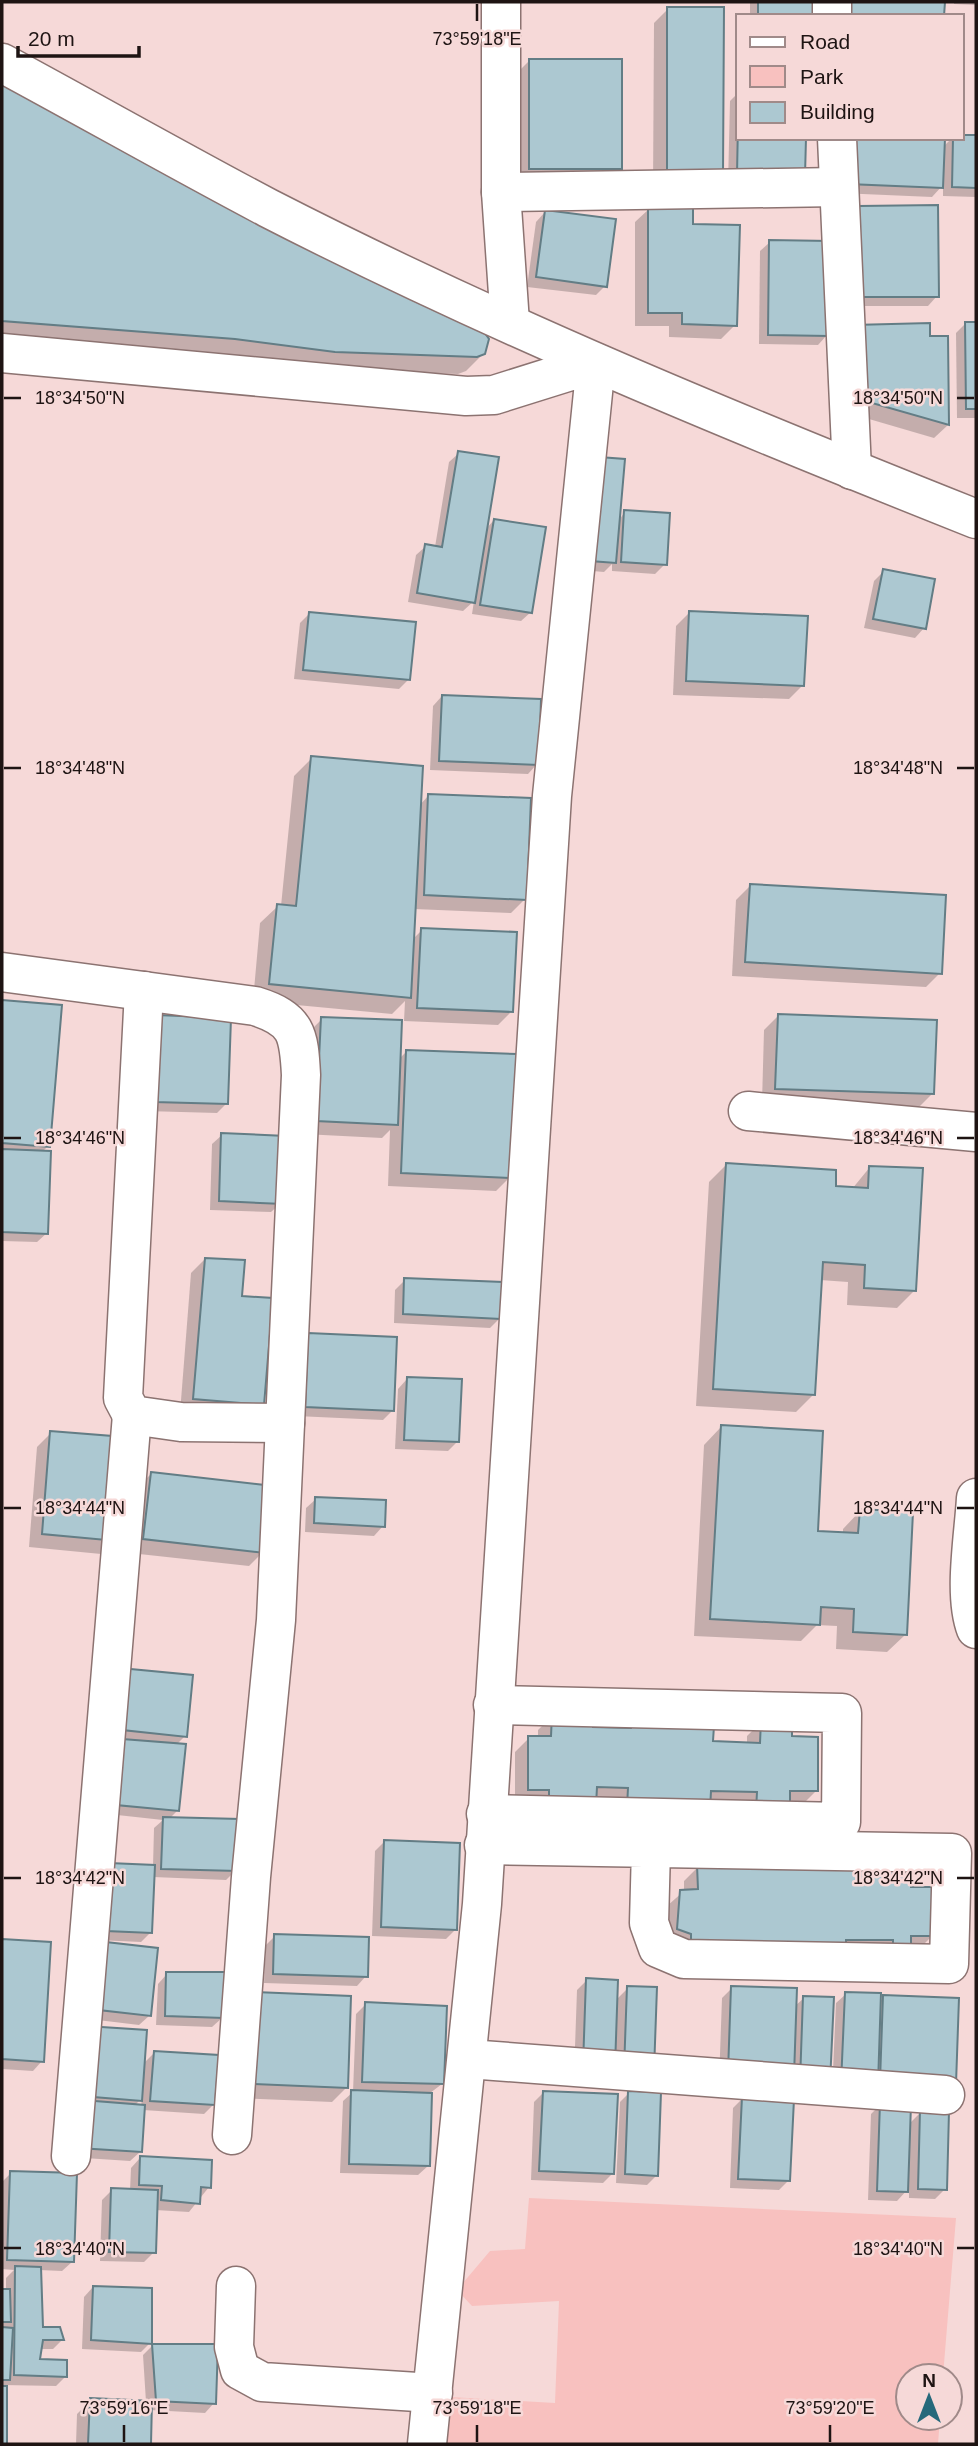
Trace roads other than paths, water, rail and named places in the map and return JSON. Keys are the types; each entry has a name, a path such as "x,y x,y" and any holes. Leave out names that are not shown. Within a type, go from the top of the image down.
{"street":[{"path":"501,2 501,192 510,323"},
{"path":"2,63 269,208 510,323 691,405 976,519"},
{"path":"837,140 852,470"},
{"path":"501,192 839,187"},
{"path":"2,353 466,396 494,395 596,363"},
{"path":"428,2444 468,2059 552,796 596,363"},
{"path":"2,972 273,1012 285,1018 299,1043 301,1075 276,1620 251,1877 232,2135"},
{"path":"71,2156 132,1415 123,1398 144,991"},
{"path":"748,1111 976,1132"},
{"path":"132,1415 181,1422 285,1423"},
{"path":"976,1498 972,1583 973,1620 976,1629"},
{"path":"485,1829 841,1822 842,1713 493,1705"},
{"path":"485,1829 651,1849 952,1853 949,1964 684,1959 658,1948 649,1923 651,1849"},
{"path":"468,2059 945,2095"},
{"path":"236,2286 234,2347 240,2370 262,2382 433,2393"}]}
